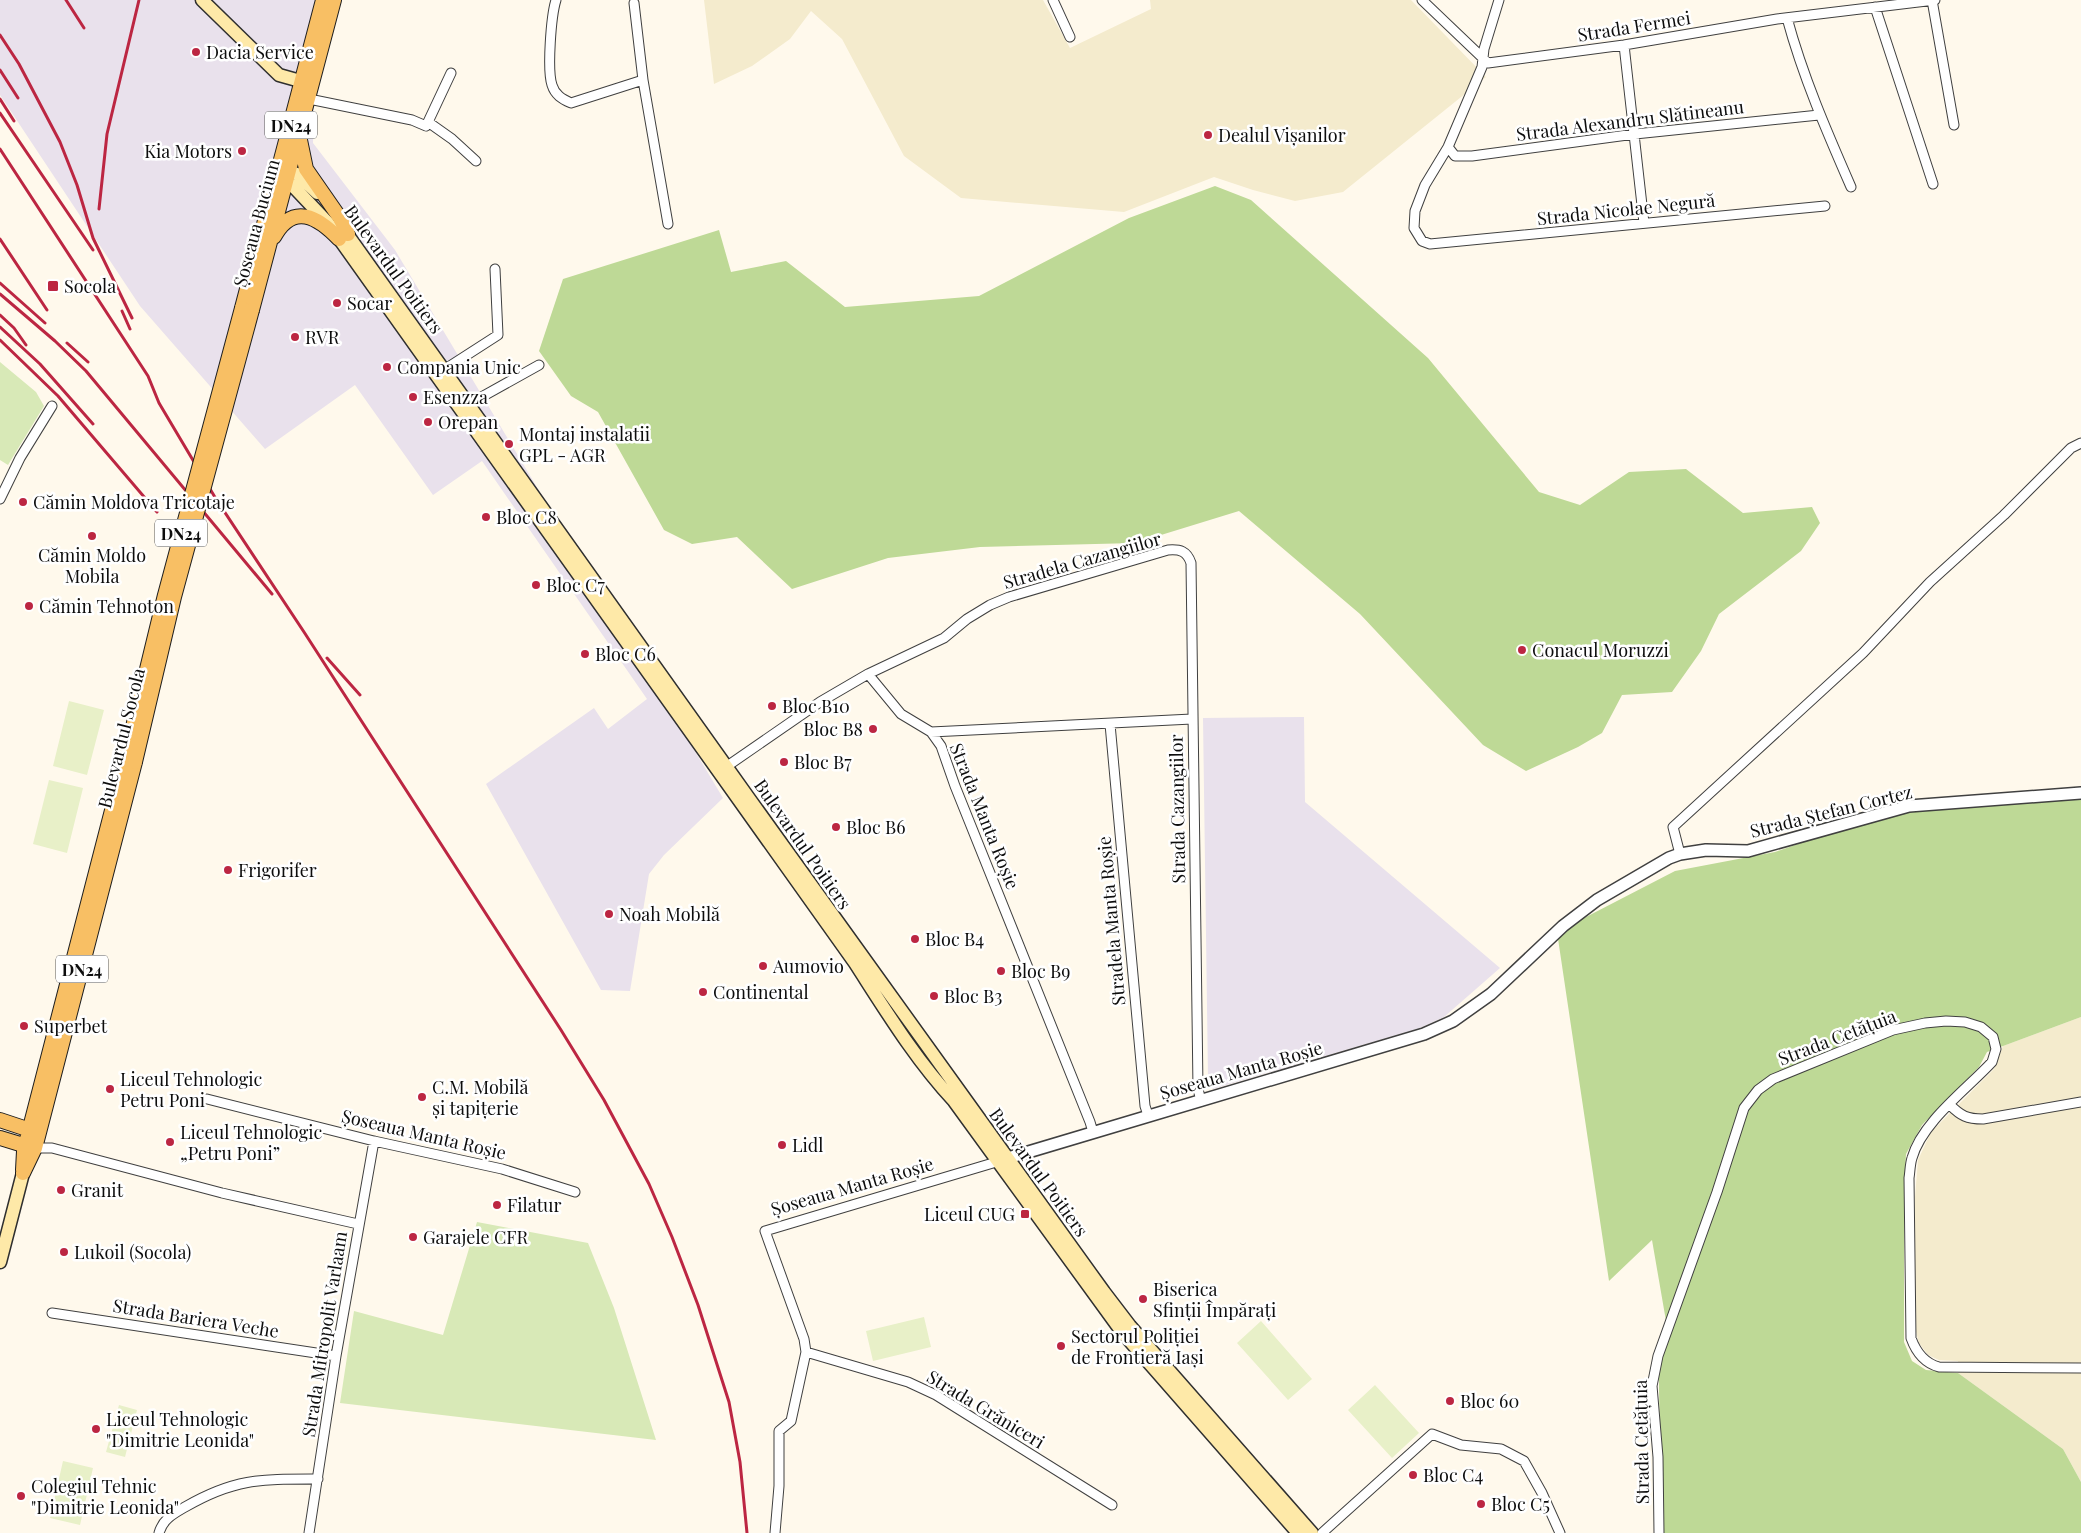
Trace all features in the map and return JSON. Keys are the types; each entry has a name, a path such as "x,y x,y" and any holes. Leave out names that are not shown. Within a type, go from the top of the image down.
{"main road":[{"path":"202,0 279,75 307,83"},
{"name":"Șoseaua Bucium","path":"247,309 269,247 283,176 299,134 308,99 307,83 323,0"},
{"name":"Șoseaua Bucium","path":"247,309 307,83 334,0"},
{"path":"299,134 302,157 306,169 340,218 343,236"},
{"name":"Bulevardul Poitiers","path":"283,176 343,236 1003,1160 1122,1332 1298,1533"},
{"path":"269,247 277,232 288,221 299,217 310,217 324,223 343,236"},
{"name":"Bulevardul Socola","path":"0,1262 174,598 247,309"},
{"name":"Bulevardul Poitiers","path":"440,372 469,404 722,769"},
{"path":"0,1120 34,1131"},
{"path":"0,1138 30,1147"},
{"name":"Bulevardul Poitiers","path":"1003,1160 1130,1326 1312,1533"}],"street":[{"path":"556,0 549,68 552,86 559,98 571,103 643,80"},
{"path":"1053,0 1070,37"},
{"path":"1422,0 1483,60"},
{"path":"1448,147 1482,67 1498,0"},
{"path":"1934,0 1954,125"},
{"name":"Strada Fermei","path":"1483,60 1488,63 1624,45 1787,18 1934,0"},
{"path":"634,3 643,80 668,224"},
{"path":"1875,7 1933,184"},
{"path":"1787,18 1798,57 1819,115 1851,187"},
{"path":"1624,45 1644,223"},
{"path":"308,99 412,120 426,126 450,73"},
{"name":"Strada Alexandru Slătineanu","path":"1448,147 1455,156 1472,156 1635,134 1819,115"},
{"path":"428,122 452,139 476,161"},
{"name":"Strada Nicolae Negură","path":"1448,147 1425,184 1415,211 1414,228 1422,241 1430,244 1826,206"},
{"path":"440,372 498,335 495,268"},
{"path":"469,404 540,365"},
{"path":"0,499 20,458 52,406"},
{"path":"1680,854 1673,827 1863,654 1930,582 2004,515 2071,448 2081,443"},
{"name":"Stradela Cazangiilor","path":"868,674 944,638 967,619 990,605 1009,597 1168,550 1177,550 1189,556 1191,563 1192,719"},
{"path":"722,769 820,702 868,674"},
{"name":"Strada Manta Roșie","path":"868,674 901,714 930,732 941,746 955,786 1093,1132"},
{"name":"Strada Cazangiilor","path":"930,732 1192,719 1198,1089 1201,1100"},
{"name":"Stradela Manta Roșie","path":"1110,724 1143,1086 1148,1115"},
{"name":"Strada Ștefan Cortez","path":"1680,854 1706,850 1748,850 1909,806 2081,793"},
{"name":"Șoseaua Manta Roșie","path":"806,1352 804,1339 765,1231 1148,1115 1416,1037 1453,1021 1491,994 1562,926 1598,900 1669,858 1680,854"},
{"name":"Strada Cetățuia","path":"1659,1533 1658,1457 1652,1386 1658,1356 1711,1209 1744,1108 1758,1090 1773,1079 1893,1030 1946,1021 1965,1022 1982,1027 1993,1037 1996,1049 1992,1062 1924,1134 1912,1158 1909,1178 1910,1328 1915,1348 1930,1364 1939,1367 2081,1368"},
{"name":"Șoseaua Manta Roșie","path":"206,1099 374,1141 502,1169 575,1192"},
{"path":"1950,1105 1959,1115 1968,1119 1983,1119 2081,1102"},
{"path":"34,1131 52,1148"},
{"name":"Strada Mitropolit Varlaam","path":"309,1533 336,1356 374,1141"},
{"path":"30,1147 52,1148 222,1193 358,1224"},
{"name":"Strada Bariera Veche","path":"52,1313 336,1356"},
{"path":"775,1533 779,1486 779,1431 791,1421 806,1352"},
{"name":"Strada Grăniceri","path":"806,1352 908,1382 936,1395 1112,1505"},
{"path":"1322,1533 1432,1434 1461,1445 1501,1449 1524,1461 1542,1493 1560,1533"},
{"path":"159,1533 163,1522 176,1512 214,1492 237,1483 255,1480 318,1479"}],"shaded area":[{"path":"0,0 316,0 313,143 395,250 723,798 664,855 649,874 630,991 601,990 486,784 594,708 608,729 647,699 482,461 433,495 355,385 265,449 140,306 0,95"},
{"path":"704,0 1043,0 1070,48 1151,9 1150,0 1411,0 1486,77 1343,192 1295,201 1214,177 1124,212 961,198 904,156 842,39 811,11 790,39 752,66 714,84"},
{"path":"1304,717 1305,802 1500,968 1444,1017 1420,1028 1213,1089 1208,1078 1203,718"},
{"path":"2081,1017 2081,1482 2063,1449 1958,1373 1958,1361 1939,1360 1928,1355 1919,1343 1915,1328 1915,1197 1918,1160 1931,1132 1994,1069 2003,1046"}],"green space":[{"path":"1215,186 1251,200 1428,358 1539,492 1580,505 1629,472 1686,469 1743,513 1812,507 1820,523 1801,551 1719,614 1701,651 1672,692 1622,695 1602,733 1578,747 1526,771 1483,745 1360,614 1239,511 1135,543 980,547 888,558 792,589 737,537 692,544 664,530 598,412 571,396 539,351 563,279 719,230 731,272 786,261 845,307 979,296 1129,218"},
{"path":"0,362 36,392 44,406 8,465 0,460"},
{"path":"69,701 104,710 87,775 53,766"},
{"path":"49,780 83,788 67,853 33,844"},
{"path":"2081,795 2081,1017 1987,1052 1979,1067 1922,1125 1906,1154 1904,1195 1904,1342 1912,1361 1926,1370 1958,1373 2063,1449 2081,1482 2081,1533 1662,1533 1659,1344 1666,1321 1652,1240 1609,1281 1557,932 1675,871 1775,852 1910,805"},
{"path":"477,1222 588,1243 614,1308 656,1440 340,1403 354,1311 443,1335"},
{"path":"924,1317 931,1347 873,1361 866,1331"},
{"path":"1261,1321 1312,1379 1288,1400 1237,1343"},
{"path":"1375,1385 1419,1433 1392,1458 1348,1410"},
{"path":"119,1405 137,1410 125,1457 106,1452"},
{"path":"63,1461 93,1468 80,1525 50,1518"}],"railway":[{"path":"66,0 84,28"},
{"path":"99,209 107,134 139,0"},
{"path":"0,35 19,64 60,142 77,185 93,238 132,318"},
{"path":"0,70 18,98"},
{"path":"0,99 14,121"},
{"path":"0,113 93,250"},
{"path":"0,149 148,376 159,403 216,499 561,1030 604,1100 649,1184 698,1305 729,1402 740,1462 747,1533"},
{"path":"0,239 47,310"},
{"path":"0,283 45,323"},
{"path":"0,294 55,341 86,371 272,594"},
{"path":"122,311 130,329"},
{"path":"0,315 14,328 26,345"},
{"path":"0,327 40,364 93,424"},
{"path":"0,340 58,396 157,512"},
{"path":"67,343 88,362"},
{"path":"327,658 360,695"}],"place":[{"name":"Dacia Service","path":"196,52"},
{"name":"Dealul Vișanilor","path":"1208,135"},
{"name":"Kia Motors","path":"242,151"},
{"name":"Socola","path":"53,286"},
{"name":"Socar","path":"337,303"},
{"name":"RVR","path":"295,337"},
{"name":"Compania Unic","path":"387,367"},
{"name":"Esenzza","path":"413,397"},
{"name":"Orepan","path":"428,422"},
{"name":"Montaj instalatii GPL - AGR","path":"509,444"},
{"name":"Cămin Moldova Tricotaje","path":"23,502"},
{"name":"Bloc C8","path":"486,517"},
{"name":"Cămin Moldo Mobila","path":"92,536"},
{"name":"Bloc C7","path":"536,585"},
{"name":"Cămin Tehnoton","path":"29,606"},
{"name":"Conacul Moruzzi","path":"1522,650"},
{"name":"Bloc C6","path":"585,654"},
{"name":"Bloc B10","path":"772,706"},
{"name":"Bloc B8","path":"873,729"},
{"name":"Bloc B7","path":"784,762"},
{"name":"Bloc B6","path":"836,827"},
{"name":"Frigorifer","path":"228,870"},
{"name":"Noah Mobilă","path":"609,914"},
{"name":"Bloc B4","path":"915,939"},
{"name":"Aumovio","path":"763,966"},
{"name":"Bloc B9","path":"1001,971"},
{"name":"Continental","path":"703,992"},
{"name":"Bloc B3","path":"934,996"},
{"name":"Superbet","path":"24,1026"},
{"name":"Liceul Tehnologic Petru Poni","path":"110,1089"},
{"name":"C.M. Mobilă și tapițerie","path":"422,1097"},
{"name":"Liceul Tehnologic „Petru Poni”","path":"170,1142"},
{"name":"Lidl","path":"782,1145"},
{"name":"Granit","path":"61,1190"},
{"name":"Filatur","path":"497,1205"},
{"name":"Liceul CUG","path":"1025,1214"},
{"name":"Garajele CFR","path":"413,1237"},
{"name":"Lukoil (Socola)","path":"64,1252"},
{"name":"Biserica Sfinții Împărați","path":"1143,1299"},
{"name":"Sectorul Poliției de Frontieră Iași","path":"1061,1346"},
{"name":"Bloc 60","path":"1450,1401"},
{"name":"Liceul Tehnologic \"Dimitrie Leonida\"","path":"96,1429"},
{"name":"Bloc C4","path":"1413,1475"},
{"name":"Colegiul Tehnic \"Dimitrie Leonida\"","path":"21,1496"},
{"name":"Bloc C5","path":"1481,1504"}]}
